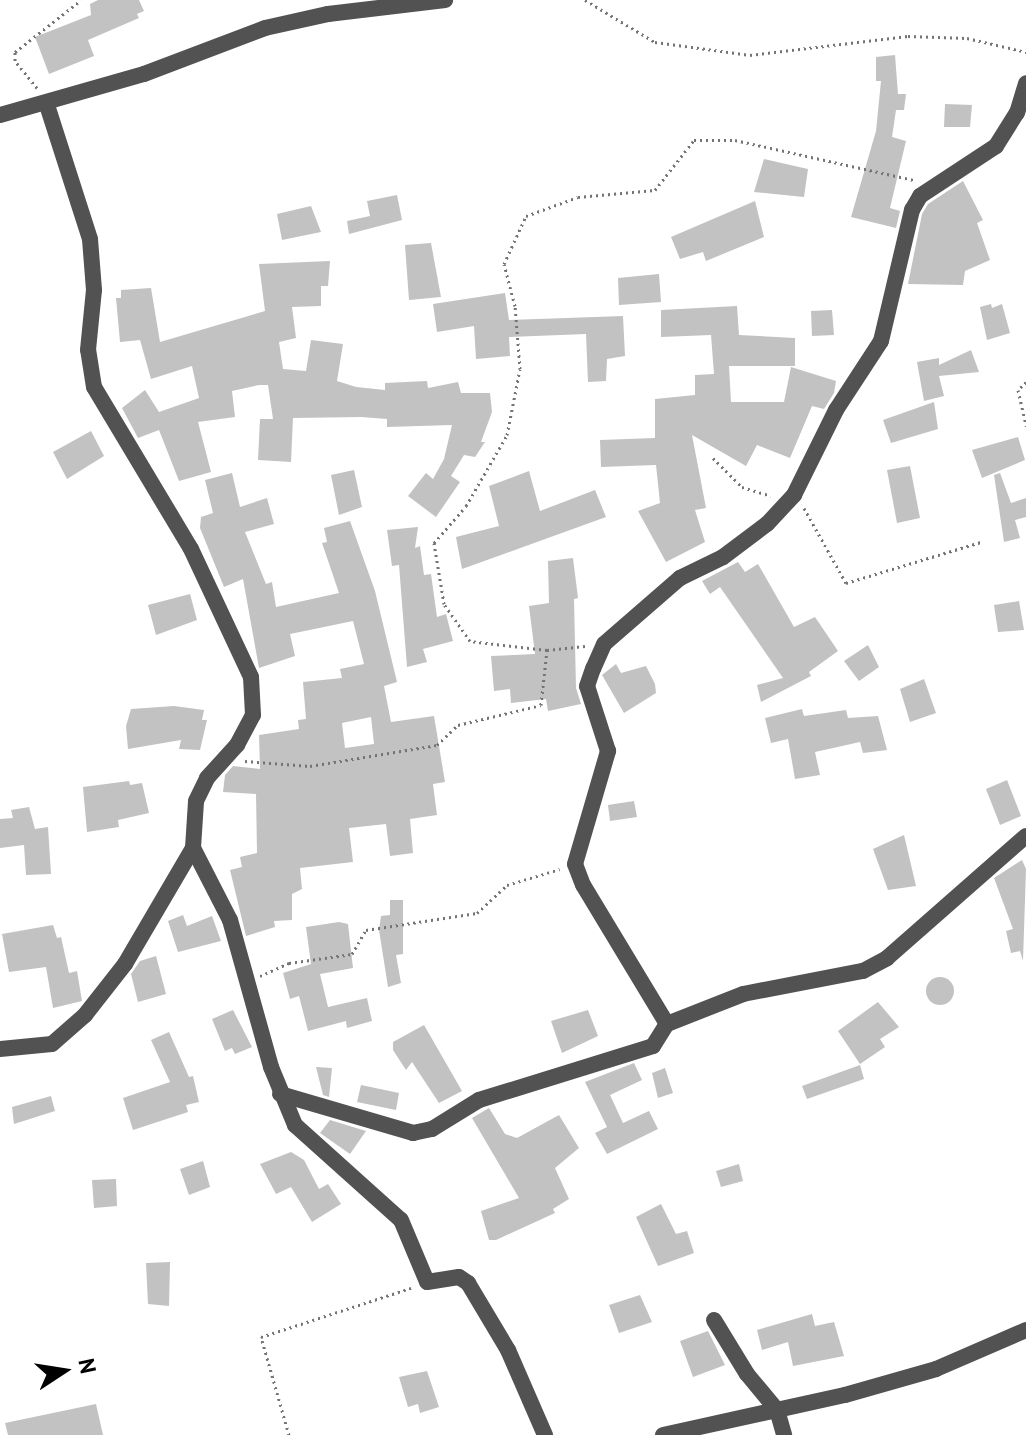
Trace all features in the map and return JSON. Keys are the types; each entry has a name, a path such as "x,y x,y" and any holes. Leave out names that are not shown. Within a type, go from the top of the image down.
{"street":[{"path":"0,115 47,105 265,28 328,14 445,0"},
{"path":"667,1024 583,885 575,864 608,751 587,686 604,644 680,578 723,557 767,524 794,495 836,410 881,341 912,210 933,185 996,146 1017,113 1026,83"},
{"path":"0,1049 52,1044 85,1015 125,964 193,848 196,801 253,715 251,677 191,549 94,387 88,350 94,290 90,239 47,105"},
{"path":"280,1094 396,1130 423,1131 479,1100 653,1046 667,1024 743,994 863,971 887,958 1026,836"},
{"path":"193,848 230,920 250,980 280,1094 295,1125 401,1220 427,1282 459,1277 468,1283 508,1350 545,1435"},
{"path":"714,1320 747,1374 777,1410 784,1435"},
{"path":"663,1435 777,1410 936,1369 1026,1330"}],"path":[{"path":"47,105 15,61 15,52 81,0"},
{"path":"585,0 655,42 750,55 908,36 967,38 1026,52"},
{"path":"604,644 547,650 470,641 444,604 434,543 466,506 507,435 520,369 515,306 504,264 526,216 578,197 655,190 694,140 735,140 933,185"},
{"path":"1026,382 1018,390 1026,426"},
{"path":"713,458 742,487 767,496 794,495 815,520 846,583 981,542"},
{"path":"224,760 310,766 437,745 458,725 541,705 547,650"},
{"path":"250,980 289,963 352,954 366,930 477,913 507,885 575,864"},
{"path":"289,1435 261,1337 427,1282"}],"building":[{"path":"98,0 139,0 144,11 137,14 139,18 88,40 94,56 49,74 35,37 91,15 90,4"},
{"path":"895,55 898,94 906,94 904,110 896,110 892,137 906,141 890,208 900,211 896,228 851,217 876,131 881,81 876,81 876,57"},
{"path":"945,104 972,105 970,127 944,127"},
{"path":"764,159 808,169 804,197 754,192"},
{"path":"963,181 983,220 977,223 990,260 965,271 963,285 908,284 922,214 928,204"},
{"path":"397,195 402,220 349,234 347,221 370,216 367,201"},
{"path":"755,201 764,237 706,261 703,252 680,259 671,237"},
{"path":"311,206 321,232 282,240 277,214"},
{"path":"431,243 441,297 409,300 405,245"},
{"path":"330,261 328,286 321,286 321,306 292,307 296,338 279,342 283,369 306,371 311,340 343,344 337,381 356,387 385,390 385,383 427,381 428,388 458,382 461,393 490,393 492,412 481,442 485,442 475,457 464,455 451,476 460,482 436,517 408,496 426,473 433,479 444,459 452,425 387,427 387,419 293,418 291,462 258,460 260,419 273,419 268,385 259,385 232,391 235,417 198,422 211,472 179,481 159,430 138,438 122,408 145,390 159,412 199,398 192,366 151,379 140,340 120,342 116,298 121,298 121,290 151,288 160,342 265,311 259,264"},
{"path":"659,274 661,302 619,305 618,278"},
{"path":"505,293 509,320 623,316 625,356 607,359 606,381 588,382 586,334 509,337 510,356 476,359 474,326 437,332 433,304"},
{"path":"991,304 992,308 1002,304 1010,333 987,340 980,307"},
{"path":"737,306 739,335 795,338 795,366 729,366 731,402 784,402 791,367 836,381 834,393 824,409 812,406 790,458 757,445 746,466 692,435 706,508 695,510 705,542 666,562 638,511 660,503 656,465 601,467 600,440 655,438 655,399 695,395 695,375 714,374 711,335 661,337 661,310"},
{"path":"832,310 834,335 812,336 811,311"},
{"path":"971,350 979,372 939,376 944,396 924,401 917,362 939,358 939,365"},
{"path":"934,402 938,429 891,443 883,420"},
{"path":"91,431 104,456 67,479 53,452"},
{"path":"1018,437 1025,460 982,478 972,450"},
{"path":"910,466 920,518 897,523 887,470"},
{"path":"354,470 362,507 339,515 331,475"},
{"path":"529,471 540,511 595,490 606,517 462,569 456,537 499,526 489,486"},
{"path":"232,473 240,507 267,498 274,524 245,532 266,584 272,582 276,607 339,593 322,543 327,542 324,528 350,521 375,591 397,682 384,686 391,722 434,716 445,782 433,784 437,815 410,819 413,853 390,856 386,824 349,828 353,862 300,868 302,889 292,894 292,920 274,921 275,927 246,936 230,870 242,867 240,857 257,853 256,794 223,792 225,775 233,766 260,769 259,735 299,729 298,720 306,719 303,682 342,678 340,669 364,664 353,621 290,634 295,656 259,668 243,579 224,587 200,528 201,517 213,513 205,480","holes":["371,717 374,744 345,748 342,723"]},
{"path":"1000,473 1011,503 1026,498 1026,517 1015,520 1020,538 1004,542 994,475"},
{"path":"418,527 415,548 420,546 424,575 431,574 437,617 446,614 453,641 423,649 427,662 407,667 399,565 392,566 387,530"},
{"path":"573,558 578,598 574,599 576,688 581,704 548,711 546,699 511,703 510,689 494,691 491,656 535,654 529,606 549,603 548,561"},
{"path":"738,562 745,572 758,564 794,627 815,617 838,651 809,672 811,676 761,702 757,685 783,678 720,587 710,594 702,581"},
{"path":"190,594 197,620 156,635 148,605"},
{"path":"1019,601 1024,630 998,632 994,605"},
{"path":"868,645 879,667 859,681 844,661"},
{"path":"616,664 621,673 646,666 655,684 656,693 624,713 602,675"},
{"path":"924,679 936,713 910,722 900,689"},
{"path":"174,706 204,710 202,720 207,720 200,750 179,749 181,740 128,749 126,726 131,709"},
{"path":"802,709 804,716 846,710 848,718 878,716 887,750 863,753 860,742 815,752 820,775 795,779 788,739 771,743 765,718"},
{"path":"1007,780 1021,816 1000,825 986,789"},
{"path":"129,781 130,785 142,783 149,813 118,820 119,827 87,832 83,787"},
{"path":"634,801 637,817 610,821 608,805"},
{"path":"29,807 35,829 48,827 51,874 26,875 24,845 0,848 0,819 13,818 11,810"},
{"path":"904,835 916,886 888,890 873,849"},
{"path":"1022,860 1026,869 1023,961 1020,951 1011,953 1006,931 1013,929 994,878"},
{"path":"390,900 403,900 403,954 396,955 401,983 388,987 379,930 381,916 390,915"},
{"path":"183,915 187,926 212,916 221,941 178,952 168,921"},
{"path":"339,922 348,924 353,968 320,974 328,1007 367,998 372,1021 347,1028 346,1021 308,1031 299,996 290,999 283,973 311,964 306,927"},
{"path":"53,925 57,938 61,937 69,973 77,971 82,1001 53,1008 46,967 9,972 2,934"},
{"path":"156,956 166,994 138,1002 131,974 140,961"},
{"path":"940,977 950,981 954,991 950,1001 940,1005 930,1001 926,991 930,981"},
{"path":"878,1002 899,1027 880,1039 885,1047 860,1064 838,1031"},
{"path":"233,1010 252,1047 235,1054 232,1048 225,1051 212,1019"},
{"path":"588,1010 598,1036 562,1053 551,1021"},
{"path":"424,1025 462,1091 439,1103 412,1062 406,1070 393,1050 393,1042"},
{"path":"169,1032 189,1077 193,1076 199,1102 186,1105 188,1112 133,1130 123,1098 170,1082 151,1040"},
{"path":"634,1063 642,1080 610,1095 623,1123 649,1111 658,1129 607,1154 595,1133 607,1127 585,1082"},
{"path":"860,1065 864,1079 807,1099 802,1086"},
{"path":"316,1067 332,1068 329,1097 323,1095"},
{"path":"665,1068 673,1093 658,1098 652,1073"},
{"path":"361,1085 399,1093 396,1110 357,1102"},
{"path":"51,1096 55,1111 14,1124 12,1107"},
{"path":"489,1108 505,1134 517,1138 559,1115 579,1148 555,1168 569,1199 553,1209 555,1213 496,1240 489,1240 481,1211 519,1198 472,1118"},
{"path":"330,1120 366,1131 350,1154 320,1133"},
{"path":"291,1152 304,1160 319,1189 328,1184 341,1204 312,1222 291,1187 276,1194 260,1164"},
{"path":"203,1161 210,1187 189,1195 180,1169"},
{"path":"739,1164 743,1181 721,1187 716,1171"},
{"path":"116,1179 117,1206 94,1208 92,1180"},
{"path":"661,1204 676,1234 687,1231 694,1253 658,1266 636,1217"},
{"path":"170,1262 169,1306 148,1304 146,1263"},
{"path":"640,1295 652,1322 619,1333 609,1305"},
{"path":"812,1314 815,1326 834,1322 844,1356 793,1366 788,1342 762,1350 757,1330"},
{"path":"708,1331 725,1365 693,1377 680,1341"},
{"path":"427,1371 439,1407 420,1413 418,1404 408,1407 399,1377"},
{"path":"96,1404 103,1435 8,1435 5,1423"}]}
